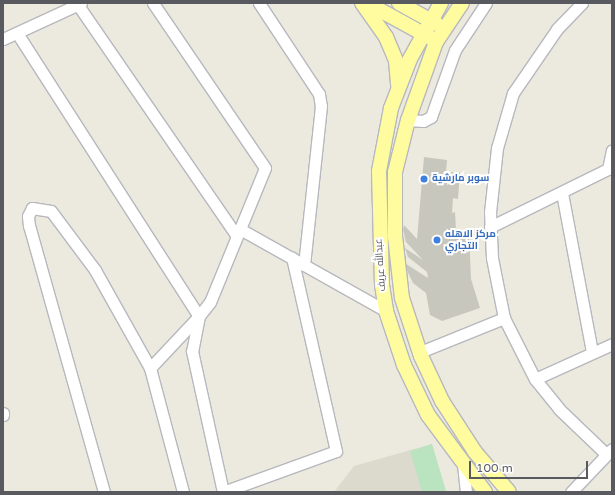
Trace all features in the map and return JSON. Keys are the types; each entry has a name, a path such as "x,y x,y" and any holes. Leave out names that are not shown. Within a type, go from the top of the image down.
{"main road":[{"path":"362,3 386,37 396,61 398,86"},
{"path":"367,3 436,42"},
{"path":"399,3 444,29 462,3"},
{"name":"عبدالله عريف","path":"441,3 429,20 398,86 379,171 379,239 386,311 404,365 428,415 485,492"},
{"name":"عبدالله عريف","path":"444,29 436,42 408,120 395,172 395,236 402,298 420,352 459,427 509,492"}],"street":[{"path":"150,368 199,316 210,302 265,168 153,3"},
{"path":"259,3 319,94 321,106 304,265"},
{"path":"408,120 423,121 431,117 456,50 486,3"},
{"path":"573,491 608,451 560,409 535,379 504,318 492,258 490,227 497,148 513,93 557,29 582,3"},
{"path":"3,39 79,4 239,233 292,258 386,311"},
{"path":"17,32 199,316 192,351 223,492 336,451 292,258"},
{"path":"490,227 562,193 610,168 612,150"},
{"path":"562,193 592,352"},
{"path":"104,492 29,226 28,216 32,208 51,211 95,270 150,368 183,492"},
{"path":"420,352 504,318"},
{"path":"535,379 612,344"},
{"path":"463,464 466,492"}],"shaded area":[{"path":"432,444 446,492 334,492 354,466"}],"green space":[{"path":"432,444 446,491 422,492 410,451"}],"building":[{"name":"مركز الاهله التجاري","path":"424,157 447,160 446,172 460,172 458,199 453,198 452,213 455,212 456,229 469,233 471,279 480,308 442,321 430,315 426,293 413,283 403,262 428,278 427,272 408,257 405,248 423,260 406,242 403,230 404,225 417,239"}],"place":[{"name":"سوبر مارشية","path":"424,179"},
{"name":"مركز الاهله التجاري","path":"437,240"}]}
